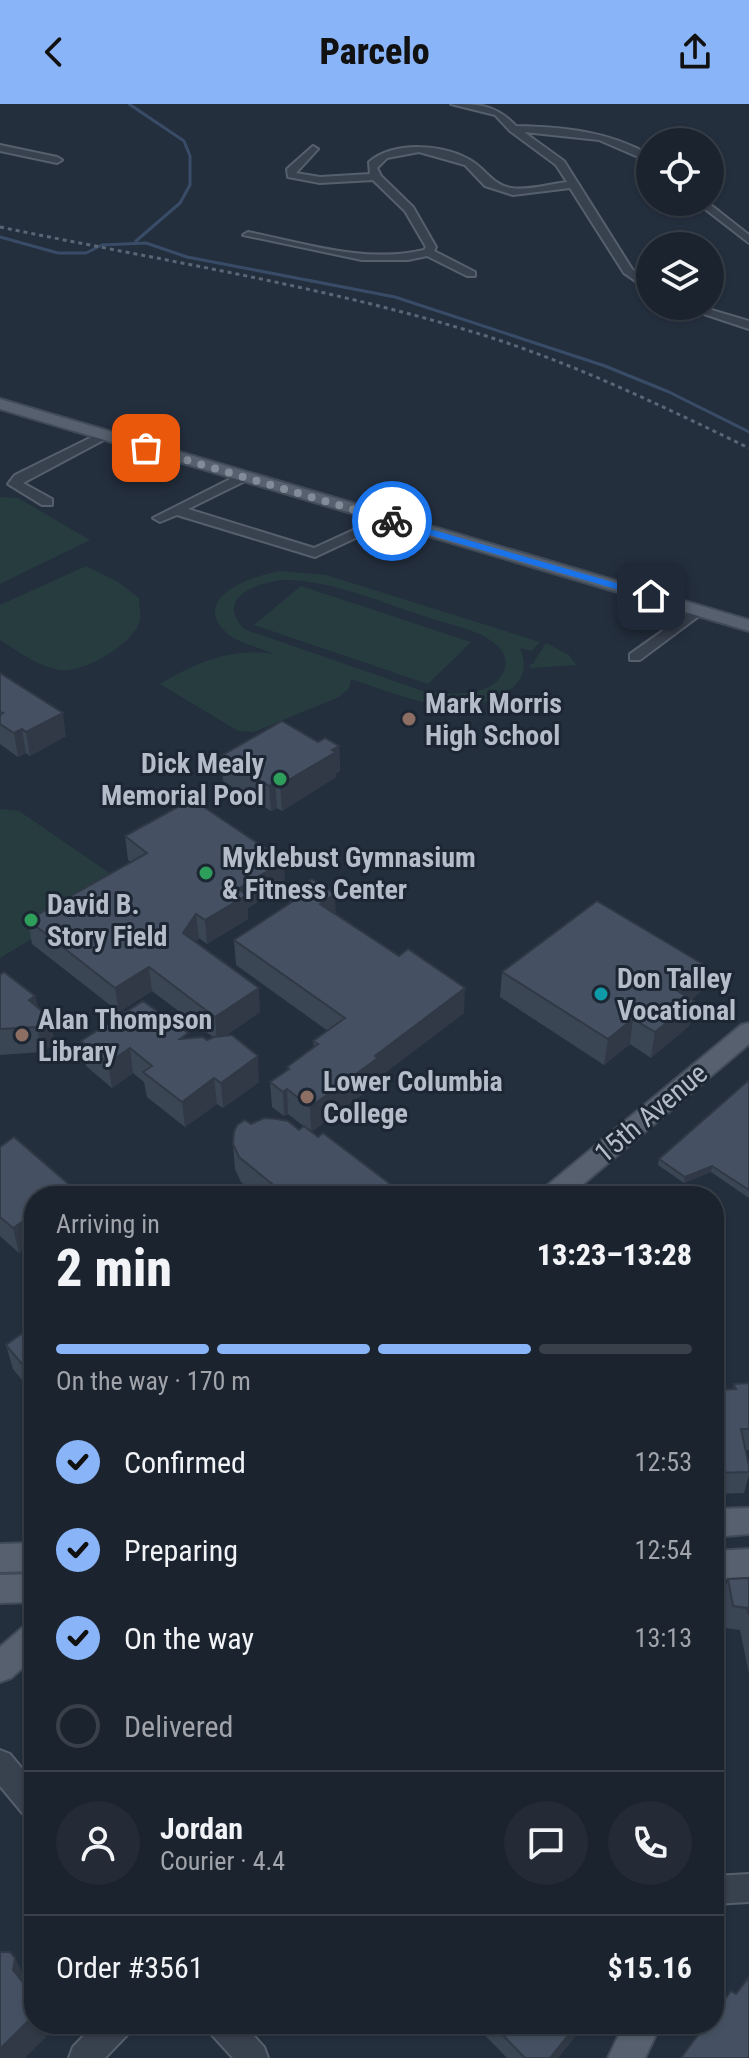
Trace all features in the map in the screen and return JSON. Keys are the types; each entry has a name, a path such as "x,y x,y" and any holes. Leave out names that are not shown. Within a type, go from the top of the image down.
{"main road":[{"path":"0,404 749,626"},
{"name":"15th Avenue","path":"564,1186 749,1031"},
{"path":"724,1522 749,1521"},
{"path":"0,1558 24,1557"},
{"path":"724,1564 749,1563"},
{"path":"0,1589 24,1588"},
{"path":"0,1667 24,1647"},
{"path":"626,2058 638,2034"}],"street":[{"path":"456,104 503,111 513,129 560,163 628,271 636,277"},
{"path":"513,129 591,135 616,141 636,152"},
{"path":"0,148 57,160"},
{"path":"313,149 299,159 291,171 292,175 320,180 376,177"},
{"path":"428,252 431,247 409,209 376,177 372,168 374,162 399,151 419,149 453,156 469,163 489,184 499,189 529,192 574,184"},
{"path":"719,216 749,240"},
{"path":"248,235 377,258 401,259 428,252 471,274"},
{"path":"724,317 749,325"},
{"path":"47,502 15,484 20,478 105,436"},
{"path":"160,518 242,477"},
{"path":"176,510 305,552 323,550 387,520"},
{"path":"635,657 698,610"},
{"path":"0,1764 24,1793"},
{"path":"724,1889 749,1888"},
{"path":"84,2058 107,2034"},
{"path":"232,2034 253,2058"}],"green space":[{"path":"0,497 18,498 90,540 0,584"},
{"path":"86,566 118,582 139,598 139,623 119,647 88,665 59,670 32,660 0,640 0,605"},
{"path":"279,571 326,575 540,642 532,651 520,648 524,666 521,677 508,691 489,701 450,706 430,703 351,679 349,688 339,697 254,732 238,731 160,684 214,658 243,653 273,654 228,634 217,621 215,610 228,591 254,578","holes":["281,580 356,593 479,634 501,650 506,660 505,668 500,678 481,690 457,694 423,691 244,629 236,618 236,601 250,589"]},
{"path":"301,586 471,642 428,684 254,625"},
{"path":"546,643 569,655 576,665 531,668 529,665 533,664"},
{"name":"David B. Story Field","path":"0,809 19,811 124,883 0,958"}],"building":[{"path":"0,673 63,713 26,732 22,729 14,733 0,724 3,713 0,712"},
{"path":"282,721 318,742 325,738 339,746 332,750 336,752 280,785 275,782 269,786 221,756"},
{"path":"192,799 284,861 238,889 247,895 205,920 196,914 183,933 259,988 215,1017 149,967 115,988 28,920 147,853 125,836"},
{"path":"312,879 335,894 320,904 399,956 408,949 465,988 375,1056 378,1058 310,1107 287,1089 283,1092 270,1082 318,1044 313,1041 345,1018 234,940 298,898 290,892"},
{"name":"Don Talley Vocational","path":"597,901 706,966 676,990 694,1001 655,1032 633,1019 608,1039 502,972"},
{"path":"4,972 35,996 29,1000 50,1018 37,1027 0,1029 0,975"},
{"path":"143,1001 188,1033 180,1039 203,1037 207,1040 232,1035 258,1056 221,1083 214,1078 182,1102 143,1072 152,1066 130,1048 108,1063 81,1041"},
{"path":"749,1080 749,1190 712,1166 685,1177 659,1159"},
{"path":"264,1118 277,1119 288,1121 299,1130 304,1126 318,1137 323,1133 393,1186 275,1186 239,1157 233,1144 237,1125 245,1120 251,1124"},
{"path":"14,1137 71,1186 24,1186 24,1221 13,1228 0,1217 0,1147"},
{"path":"24,1332 24,1366 6,1345"},
{"path":"749,1383 749,1429 741,1429 749,1472 724,1473 724,1390 736,1389 734,1384"},
{"path":"749,1578 749,1615 747,1608 733,1606 728,1579"},
{"path":"0,1952 10,1952 15,1958 13,1970 24,1984 24,2025 0,2049"},
{"path":"749,1977 749,2058 681,2058 699,2034 724,2034 724,2000 731,1991 736,1994"},
{"path":"502,2034 569,2034 550,2058 525,2058"}],"waterway":[{"path":"129,104 184,141 190,156 190,185 180,203 136,241"},
{"path":"0,237 58,253 86,253 102,245 146,243 187,257 395,297 605,366 669,392 749,432"}],"railway":[{"path":"0,227 291,285 463,329 573,368 749,448"}],"way so far":[{"path":"146,448 392,521"}],"place":[{"name":"Mark Morris High School","path":"409,719"},
{"name":"Dick Mealy Memorial Pool","path":"280,779"},
{"name":"Myklebust Gymnasium & Fitness Center","path":"206,873"},
{"name":"David B. Story Field","path":"31,920"},
{"name":"Don Talley Vocational","path":"601,994"},
{"name":"Alan Thompson Library","path":"22,1035"},
{"name":"Lower Columbia College","path":"307,1097"}],"route":[{"path":"392,521 651,596"}]}
